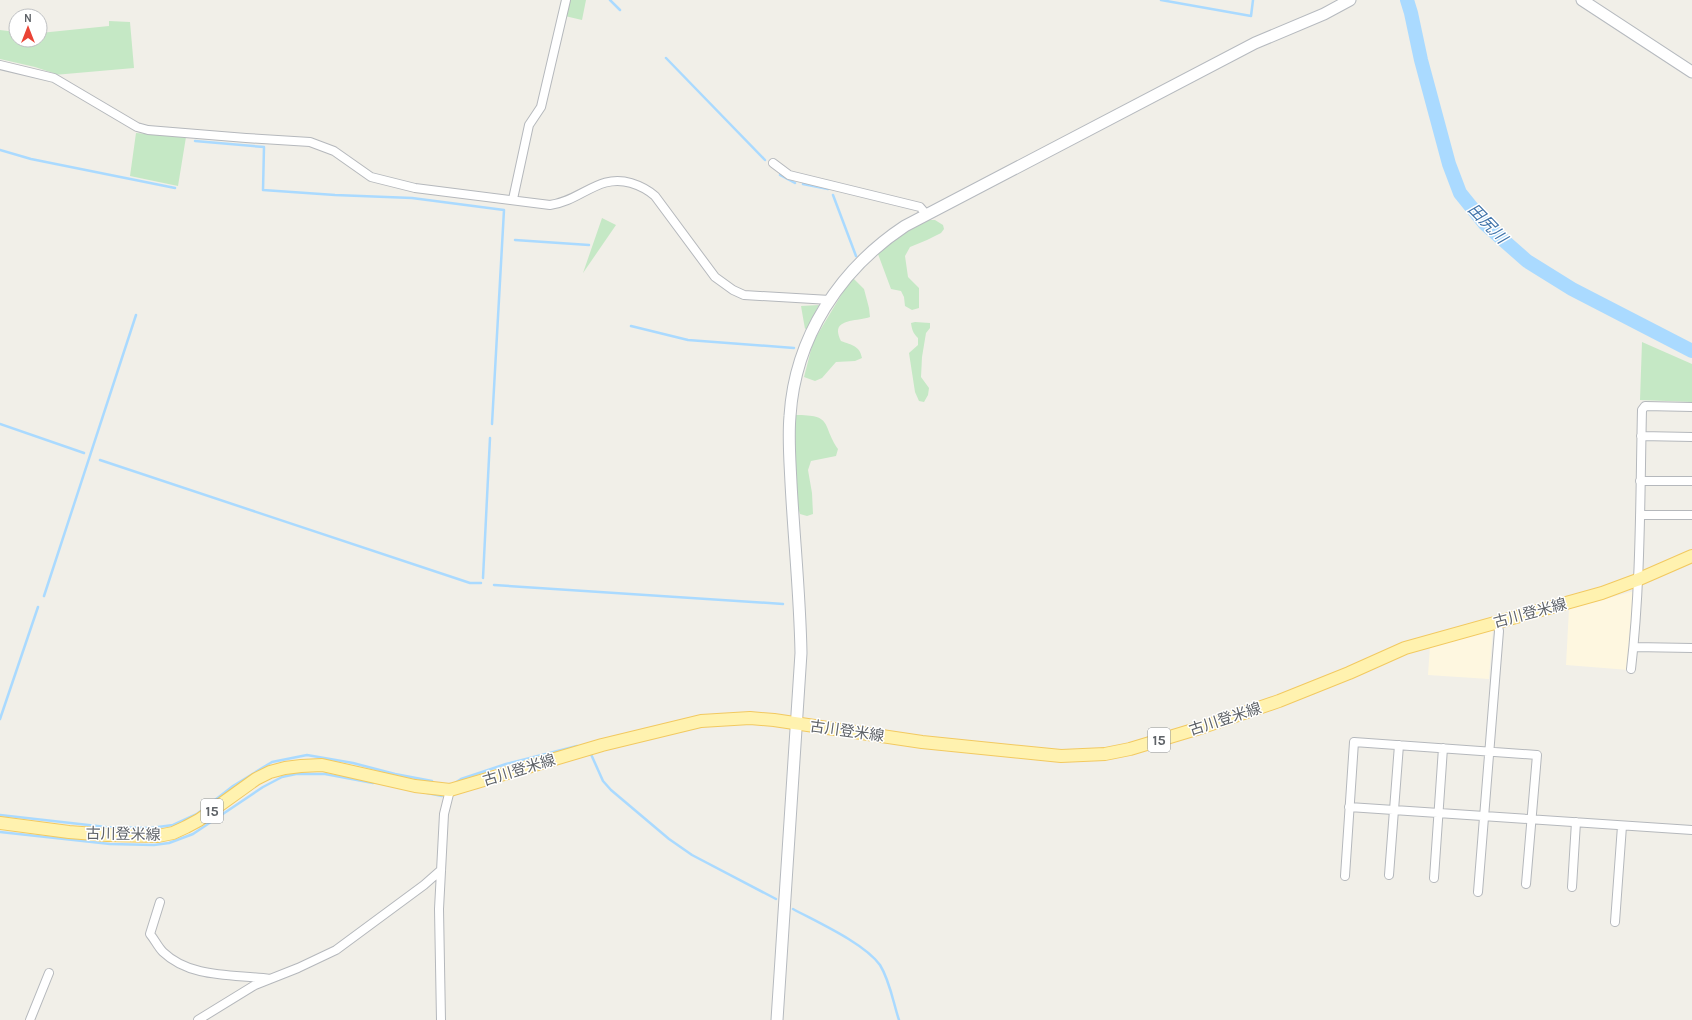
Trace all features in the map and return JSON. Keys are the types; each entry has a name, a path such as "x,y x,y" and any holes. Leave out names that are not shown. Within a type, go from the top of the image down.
{"main road":[{"name":"古川登米線","path":"0,823 69,832 107,835 151,836 173,833 199,820 256,779 270,772 302,766 322,766 415,786 450,790 602,745 701,721 750,718 796,723 922,742 1061,756 1105,754 1130,749 1279,701 1349,673 1405,648 1602,593 1637,580 1692,556"}],"street":[{"path":"513,199 529,125 542,107 566,0"},
{"path":"777,1020 801,653 800,608 793,513 790,416 792,397 802,356 815,324 830,300 857,264 894,233 926,214 985,185 1255,43 1324,14 1350,0"},
{"path":"1582,0 1692,72"},
{"path":"0,65 54,78 137,127 148,130 310,142 334,151 371,177 415,188 513,199 550,205 566,202 602,183 620,180 628,182 643,187 655,196 715,277 733,290 744,295 830,300"},
{"path":"773,164 789,175 920,207 926,214"},
{"path":"1631,669 1634,647 1640,515 1642,410 1645,406 1692,407"},
{"path":"1641,436 1692,437"},
{"path":"1640,481 1692,481"},
{"path":"1640,515 1692,514"},
{"path":"1478,892 1499,631 1497,622"},
{"path":"1634,647 1692,648"},
{"path":"1345,876 1354,742 1537,755 1526,884"},
{"path":"1389,875 1399,745"},
{"path":"1434,878 1443,748"},
{"path":"441,1020 439,909 444,814 450,790"},
{"path":"1349,807 1692,830"},
{"path":"1572,887 1576,822"},
{"path":"1615,922 1622,826"},
{"path":"198,1020 255,985 298,968 336,950 418,890 441,870"},
{"path":"160,902 150,934 163,952 179,964 207,974 271,979"},
{"path":"30,1020 49,973"}],"shaded area":[{"path":"1634,591 1629,670 1566,665 1569,609"},
{"path":"1493,629 1489,679 1428,675 1430,646"}],"green space":[{"path":"570,0 586,0 582,20 565,16"},
{"path":"109,21 130,22 134,68 54,75 53,73 35,67 0,59 0,30 8,31 8,48 48,48 48,32 109,26"},
{"path":"136,133 186,137 178,186 130,176"},
{"path":"602,218 616,225 583,273 601,221"},
{"path":"929,220 935,220 943,225 944,229 941,233 910,247 905,256 908,277 919,288 919,308 912,310 905,306 904,297 901,291 891,289 878,254 895,239"},
{"path":"852,277 864,289 870,317 846,322 838,328 838,334 841,341 857,348 862,358 855,361 836,362 822,378 815,381 804,377 813,342"},
{"path":"819,305 807,328 805,329 801,306"},
{"path":"911,323 930,323 930,328 926,333 922,357 921,377 929,388 928,395 924,402 919,401 915,392 909,353 918,345 918,338 913,331"},
{"path":"1642,342 1692,364 1692,402 1640,400"},
{"path":"795,415 807,415 821,419 825,423 838,449 836,456 811,461 808,470 812,493 813,514 807,516 800,514 795,491"}],"waterway":[{"path":"610,0 620,10"},
{"path":"1161,0 1251,16 1253,0"},
{"name":"田尻川","path":"1407,0 1421,60 1449,164 1460,193 1485,224 1527,261 1572,289 1692,351"},
{"path":"666,58 765,160"},
{"path":"195,141 264,147 263,190 412,198 504,210 492,424"},
{"path":"0,150 31,159 175,188"},
{"path":"780,175 795,183"},
{"path":"803,184 828,189"},
{"path":"833,195 856,256"},
{"path":"515,240 589,245"},
{"path":"44,596 136,315"},
{"path":"631,326 688,340 794,348"},
{"path":"0,424 84,453"},
{"path":"483,578 490,438"},
{"path":"100,460 470,583 481,583"},
{"path":"494,585 783,604"},
{"path":"0,719 38,607"},
{"path":"455,783 461,779 506,764 577,746"},
{"path":"590,752 603,781 611,790 669,839 692,855 776,899"},
{"path":"0,815 106,827 151,828 173,825 197,814 233,786 272,762 307,755 353,763 395,774 432,781"},
{"path":"0,832 110,844 154,845 169,843 193,834 263,787 282,777 296,774 325,774 373,783"},
{"path":"427,793 442,796 443,794"},
{"path":"793,909 852,941 873,957 880,965 886,978 899,1020"}]}
